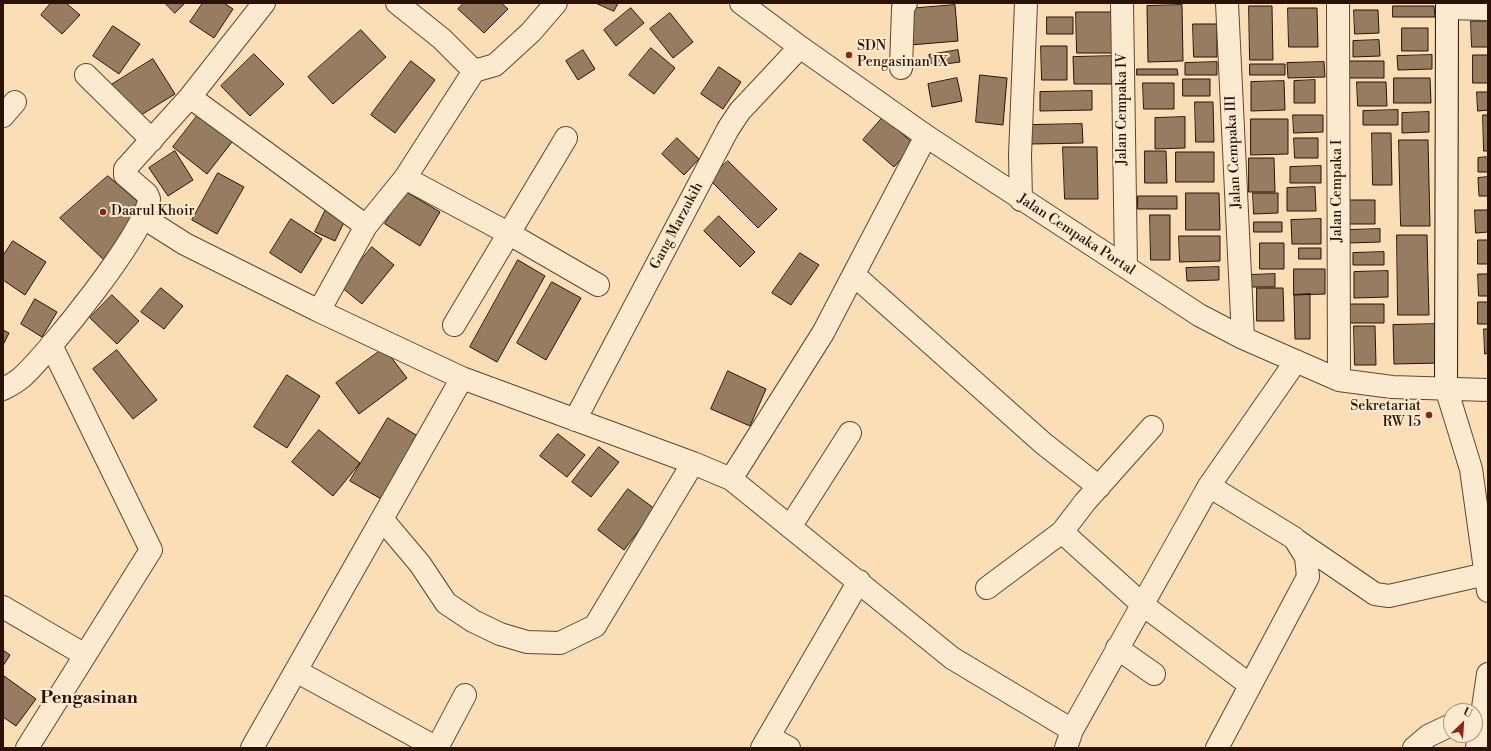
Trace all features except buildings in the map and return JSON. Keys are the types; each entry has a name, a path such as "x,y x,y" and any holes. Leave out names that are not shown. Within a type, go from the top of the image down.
{"street":[{"path":"3,390 20,378 50,345 90,296 144,218 149,199 147,194 125,175 125,169 190,97 264,3"},
{"path":"397,3 442,39 474,71"},
{"path":"319,311 366,226 405,178 474,71 495,65 531,32 556,3"},
{"name":"Jalan Cempaka Portal","path":"741,3 800,47 926,136 1021,200 1199,315 1243,338 1339,380 1392,387 1488,390"},
{"path":"901,68 903,8 906,3"},
{"path":"1021,200 1020,155 1026,3"},
{"name":"Jalan Cempaka IV","path":"1122,3 1124,215 1126,267"},
{"name":"Jalan Cempaka III","path":"1227,3 1243,338"},
{"name":"Jalan Cempaka I","path":"1338,3 1339,380"},
{"path":"1209,486 1294,538 1376,594 1389,596 1487,583 1471,468 1446,388 1447,6 1488,9"},
{"name":"Gang Marzukih","path":"575,420 728,129 740,111 800,47"},
{"path":"86,75 152,140"},
{"path":"190,97 366,226"},
{"path":"731,479 822,334 926,136"},
{"path":"454,324 566,138"},
{"path":"405,178 508,233 598,285"},
{"path":"144,218 185,244 319,311 462,378 693,463 731,479 859,581 952,658 1069,739 1116,648 1143,605 1209,486 1296,361"},
{"path":"854,275 1044,444 1099,487"},
{"path":"27,748 151,550 50,345"},
{"path":"252,748 462,378"},
{"path":"987,588 1062,532 1152,427"},
{"path":"790,527 850,433"},
{"path":"382,519 420,564 446,603 474,621 500,634 527,642 560,643 595,626 693,463"},
{"path":"1062,532 1143,605 1250,686"},
{"path":"1217,748 1308,577 1306,557 1294,538"},
{"path":"789,748 766,742 859,581"},
{"path":"3,607 85,654"},
{"path":"1116,648 1154,674"},
{"path":"296,671 437,748 465,696"},
{"path":"1483,708 1488,674"},
{"path":"1414,748 1428,736 1443,729"}],"place":[{"name":"SDN Pengasinan IX","path":"849,55"},
{"name":"Daarul Khoir","path":"103,212"},
{"name":"Sekretariat RW 15","path":"1429,415"}],"district":[{"name":"Pengasinan","path":"89,699"}]}
